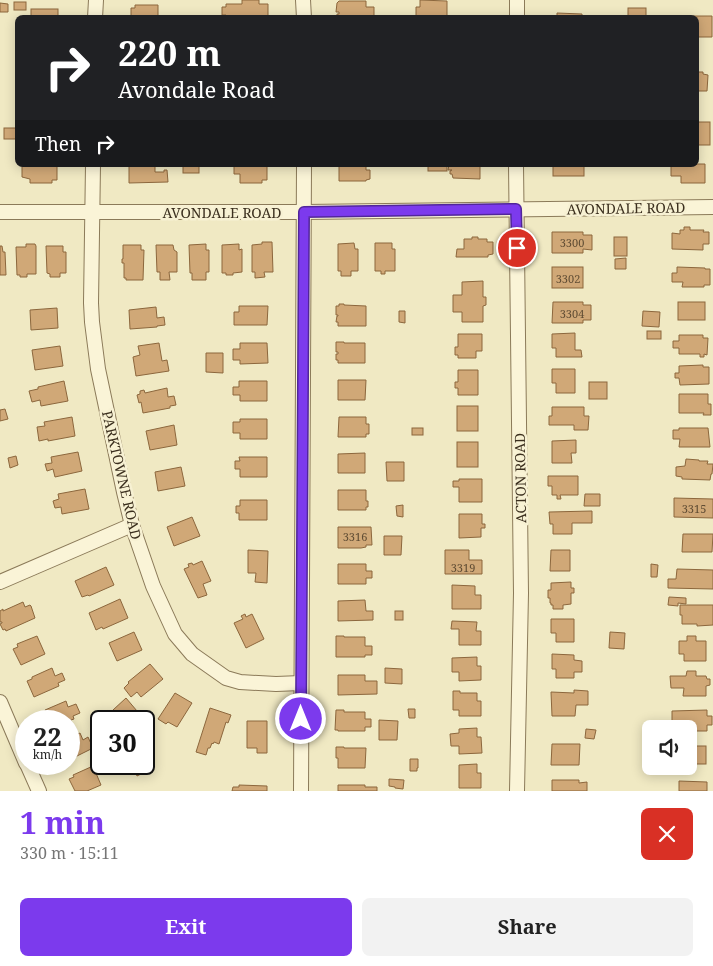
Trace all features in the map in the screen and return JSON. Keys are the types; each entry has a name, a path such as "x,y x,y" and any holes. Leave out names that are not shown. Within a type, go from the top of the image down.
{"street":[{"path":"95,15 96,0"},
{"path":"304,0 304,15"},
{"path":"517,0 517,15"},
{"name":"PARKTOWNE ROAD","path":"93,167 90,303 98,369 132,525 153,586 175,634 192,654 220,675 240,682 301,683"},
{"path":"301,791 304,167"},
{"name":"ACTON ROAD","path":"516,167 521,593 517,791"},
{"name":"AVONDALE ROAD","path":"0,212 304,212 713,208"},
{"path":"0,582 132,525"},
{"path":"0,702 15,737"},
{"path":"32,775 39,791"}],"building":[{"path":"242,0 259,0 259,4 268,4 268,15 222,15 222,7 226,7 226,4 242,4"},
{"path":"420,0 447,1 447,15 416,15 416,7 420,7"},
{"path":"339,1 366,1 366,7 374,7 374,15 337,15 339,12 336,12"},
{"path":"14,2 26,2 26,10 14,10"},
{"path":"0,3 8,4 8,12 0,12"},
{"path":"135,5 158,5 158,15 131,15 131,8 135,8"},
{"path":"628,8 646,8 646,15 628,15"},
{"path":"31,9 58,9 58,15 31,15"},
{"path":"557,13 582,14 582,15 557,15"},
{"path":"699,16 712,16 712,37 699,37"},
{"path":"699,72 708,75 707,91 699,91"},
{"path":"699,122 710,122 710,145 699,145"},
{"path":"4,128 15,128 15,139 4,139"},
{"path":"699,164 705,164 705,183 681,183 681,176 671,176 671,167 699,167"},
{"path":"22,167 57,167 57,180 52,180 52,183 30,183 30,179 22,177"},
{"path":"129,167 155,167 155,172 167,170 168,182 129,183"},
{"path":"183,167 199,167 199,173 183,173"},
{"path":"234,167 267,167 267,180 262,180 262,183 240,183 240,174 234,174"},
{"path":"339,167 366,167 366,170 370,170 370,179 366,181 339,181"},
{"path":"428,167 447,167 447,171 428,171"},
{"path":"449,167 480,167 480,179 453,178 452,174 450,174 452,170 448,170"},
{"path":"553,167 584,167 584,176 553,176"},
{"path":"684,227 690,227 690,230 709,232 709,244 703,244 703,250 672,249 672,233 680,234 680,230 684,230"},
{"path":"552,232 583,232 583,235 592,235 592,250 583,249 583,253 552,253"},
{"path":"472,237 487,239 487,242 493,242 493,254 488,255 488,257 456,257 457,249 464,249 464,239 472,239"},
{"path":"614,237 627,237 627,256 614,256"},
{"path":"262,242 272,242 273,272 264,272 265,277 255,278 255,272 252,272 252,245 262,244"},
{"path":"354,243 355,249 358,249 358,271 351,271 351,276 341,276 341,271 338,271 338,244"},
{"path":"375,243 392,243 392,249 395,249 395,271 385,271 385,274 381,274 381,271 375,271"},
{"path":"26,244 35,244 36,246 36,274 27,274 27,277 20,277 20,275 17,275 16,247 26,247"},
{"path":"206,244 206,250 209,250 209,272 206,272 206,280 192,280 189,245"},
{"path":"239,244 239,250 242,249 242,272 233,273 233,275 222,273 222,245"},
{"path":"123,245 141,245 141,250 144,250 143,280 126,280 124,278 124,263 122,263"},
{"path":"156,245 173,245 174,250 177,252 177,272 169,272 170,280 160,280 160,272 157,272"},
{"path":"0,246 2,246 3,252 5,252 6,275 0,275"},
{"path":"46,246 63,246 63,252 66,252 66,273 60,273 60,277 50,277 50,274 47,273"},
{"path":"626,258 626,269 615,269 615,259"},
{"path":"552,267 583,267 583,288 552,288"},
{"path":"677,267 710,269 710,285 704,285 704,287 682,287 683,282 672,282 672,273 677,273"},
{"path":"483,281 483,297 486,297 486,305 483,306 483,322 462,322 462,312 453,312 453,295 462,295 462,282"},
{"path":"553,302 583,302 583,305 591,305 591,320 583,320 583,323 552,323"},
{"path":"678,302 705,302 705,320 678,320"},
{"path":"339,304 366,306 366,326 338,326 338,322 336,322 338,315 336,315 336,306 339,306"},
{"path":"239,306 268,306 267,325 234,325 234,312 239,312"},
{"path":"156,307 157,318 164,317 165,325 130,329 129,310"},
{"path":"57,308 58,328 31,330 30,310"},
{"path":"399,311 405,311 405,323 399,322"},
{"path":"643,311 660,312 659,327 642,326"},
{"path":"647,331 661,331 661,339 647,339"},
{"path":"575,333 575,350 581,350 582,357 556,357 556,348 552,348 552,334"},
{"path":"458,334 482,334 482,351 476,351 476,358 458,358 458,355 455,355 455,347 458,347"},
{"path":"679,335 703,335 703,338 708,338 707,355 704,354 704,357 700,357 700,354 679,354 679,348 673,348 673,341 679,341"},
{"path":"336,342 365,343 365,363 338,363 338,360 336,360 338,352 336,352"},
{"path":"159,343 162,361 167,360 169,371 136,376 133,357 140,355 138,346"},
{"path":"240,343 267,343 268,363 240,364 240,360 233,360 233,349 240,349"},
{"path":"60,346 63,366 35,370 32,350"},
{"path":"206,353 223,353 223,373 206,372"},
{"path":"703,365 703,367 709,367 709,384 680,385 679,378 675,378 675,373 679,373 679,366"},
{"path":"552,369 575,369 575,393 556,393 556,383 552,383"},
{"path":"458,370 478,370 478,395 458,395 458,388 455,388 455,382 458,382"},
{"path":"338,380 366,380 365,400 338,400"},
{"path":"64,381 68,401 41,406 40,400 32,402 29,391"},
{"path":"239,381 267,381 267,401 240,401 240,395 233,395 233,387 239,387"},
{"path":"589,382 607,382 607,399 589,399"},
{"path":"167,388 168,397 174,396 176,405 170,406 170,408 143,413 141,402 139,403 137,395 140,394 140,391 144,390 145,393"},
{"path":"679,394 708,394 708,404 711,404 711,415 703,415 704,413 679,413"},
{"path":"457,406 478,406 478,431 457,431"},
{"path":"552,407 584,407 584,416 589,416 588,430 574,430 574,425 549,425"},
{"path":"5,409 8,419 0,421 0,410"},
{"path":"72,417 75,436 39,441 37,427 45,426 44,422"},
{"path":"339,417 366,417 366,424 369,424 369,434 366,434 366,437 338,437"},
{"path":"240,419 267,419 267,439 240,439 240,433 233,433 233,422 240,422"},
{"path":"174,425 177,445 150,450 146,431"},
{"path":"412,428 423,428 423,435 412,435"},
{"path":"679,428 708,428 710,447 679,447 680,439 673,439 673,430 679,430"},
{"path":"576,440 576,453 571,453 572,463 552,463 552,441"},
{"path":"457,442 478,442 478,467 457,467"},
{"path":"78,452 82,471 55,477 53,469 47,471 45,464 52,463 51,457"},
{"path":"365,453 365,473 338,473 338,454"},
{"path":"16,456 18,465 10,468 8,458"},
{"path":"239,457 267,457 267,477 240,477 240,469 235,469 235,461 240,461"},
{"path":"686,459 708,461 707,464 713,464 710,480 682,479 682,477 676,476 676,467 685,466"},
{"path":"386,462 404,462 404,481 387,481"},
{"path":"181,467 185,486 158,491 155,472"},
{"path":"548,476 578,476 578,495 560,495 561,499 557,499 557,495 552,495 552,486 548,486"},
{"path":"459,479 482,479 482,502 459,502 459,487 453,487 453,481 459,481"},
{"path":"85,489 89,509 62,514 61,507 55,508 53,501 59,499 58,494"},
{"path":"338,490 366,490 368,507 366,507 366,510 338,510"},
{"path":"585,494 600,494 600,506 584,506"},
{"path":"674,498 713,499 713,518 674,517"},
{"path":"240,500 267,500 267,520 239,520 236,506 240,506"},
{"path":"403,505 403,517 397,516 396,506"},
{"path":"592,511 592,523 572,523 572,534 553,534 553,524 550,524 549,512"},
{"path":"459,514 482,514 482,524 485,524 485,528 481,528 481,537 459,538"},
{"path":"192,517 200,536 174,546 167,527"},
{"path":"338,527 371,527 372,545 366,545 366,547 361,548 338,548"},
{"path":"683,534 713,534 712,552 682,552"},
{"path":"384,536 402,536 401,555 384,555"},
{"path":"248,550 268,551 267,583 255,582 256,573 248,573"},
{"path":"445,550 469,550 469,560 482,560 482,574 445,574"},
{"path":"551,550 570,550 570,571 550,571"},
{"path":"202,561 211,581 203,584 207,595 198,598 184,569 189,567 188,564 192,563 193,565"},
{"path":"338,564 366,564 366,571 372,571 372,578 366,578 366,584 338,584"},
{"path":"651,564 658,565 657,577 651,577"},
{"path":"106,567 114,585 89,596 82,597 75,581"},
{"path":"677,569 713,570 713,589 668,588 668,579 676,579"},
{"path":"571,582 571,588 574,588 574,593 571,593 571,604 563,605 563,609 553,609 550,598 548,598 548,590 551,590 551,583"},
{"path":"452,585 475,586 475,595 481,595 481,609 452,609"},
{"path":"669,597 686,598 686,604 678,603 678,606 668,605"},
{"path":"120,599 128,618 103,629 102,627 96,630 89,613"},
{"path":"365,600 366,611 373,611 373,620 338,621 338,601"},
{"path":"23,602 25,607 31,606 35,618 6,631 5,629 3,630 0,624 2,622 0,622 0,611"},
{"path":"680,605 713,605 713,625 697,626 697,624 682,624"},
{"path":"395,611 403,611 403,620 395,620"},
{"path":"245,614 246,617 252,614 264,639 246,648 234,623 243,619 241,616"},
{"path":"551,619 574,619 574,642 556,642 556,633 551,633"},
{"path":"452,621 477,622 476,631 481,631 481,645 459,645 459,629 451,629"},
{"path":"134,632 142,650 117,661 109,643"},
{"path":"610,632 625,633 624,649 609,648"},
{"path":"37,636 45,654 21,665 13,649 18,647 17,644"},
{"path":"336,636 365,637 365,646 372,646 372,655 365,655 365,657 336,657"},
{"path":"687,636 696,636 696,641 706,641 706,661 684,661 684,654 679,654 679,641 687,641"},
{"path":"552,654 574,655 574,660 582,661 582,672 574,672 574,678 556,678 556,669 552,669"},
{"path":"477,657 477,666 481,666 481,680 459,681 459,672 452,672 452,658"},
{"path":"150,664 163,679 141,697 137,692 131,697 124,688 128,682"},
{"path":"52,668 55,676 62,673 65,680 58,683 59,686 34,697 27,681"},
{"path":"385,668 402,669 402,684 385,683"},
{"path":"687,671 696,671 696,676 706,676 707,679 710,679 710,685 706,686 706,696 683,696 684,688 671,688 670,676 686,676"},
{"path":"338,675 365,675 365,681 377,681 377,694 338,695"},
{"path":"574,690 588,691 588,705 576,705 575,716 552,716 551,692 574,693"},
{"path":"453,691 477,693 477,701 481,701 481,716 459,716 459,710 453,710"},
{"path":"175,693 192,703 177,727 168,722 166,724 158,719"},
{"path":"126,698 136,710 113,710"},
{"path":"66,701 68,707 76,704 79,710 45,710"},
{"path":"210,708 231,715 228,723 226,722 219,744 212,743 206,755 196,752"},
{"path":"408,709 415,709 415,718 409,718"},
{"path":"336,710 365,712 365,719 371,719 371,727 365,727 365,731 335,730"},
{"path":"707,710 707,716 712,716 712,725 707,725 707,731 697,731 697,720 672,720 672,711"},
{"path":"379,720 398,721 397,740 379,740"},
{"path":"247,721 267,721 267,753 257,753 257,748 247,748"},
{"path":"477,728 477,737 481,737 482,753 459,754 459,746 451,746 450,734 459,733 459,729"},
{"path":"586,729 596,730 594,739 585,738"},
{"path":"80,733 83,740 88,737 90,750 80,754"},
{"path":"552,744 580,744 579,765 551,765"},
{"path":"697,746 706,746 706,764 697,764"},
{"path":"336,747 366,748 365,768 338,768"},
{"path":"410,759 418,759 417,771 410,771"},
{"path":"477,764 477,773 481,773 481,788 459,788 459,765"},
{"path":"90,767 90,775 97,775 101,785 87,791 75,791 69,779 74,777 73,775 80,775 80,772"},
{"path":"389,779 404,780 403,789 389,786"},
{"path":"552,780 579,780 579,783 587,782 587,791 552,791"},
{"path":"679,781 707,782 707,791 679,791"},
{"path":"239,785 267,786 267,791 232,791 233,787 239,787"},
{"path":"338,785 365,785 365,787 377,787 377,791 338,791"}],"route":[{"path":"301,719 304,212 516,209 517,248"}]}
